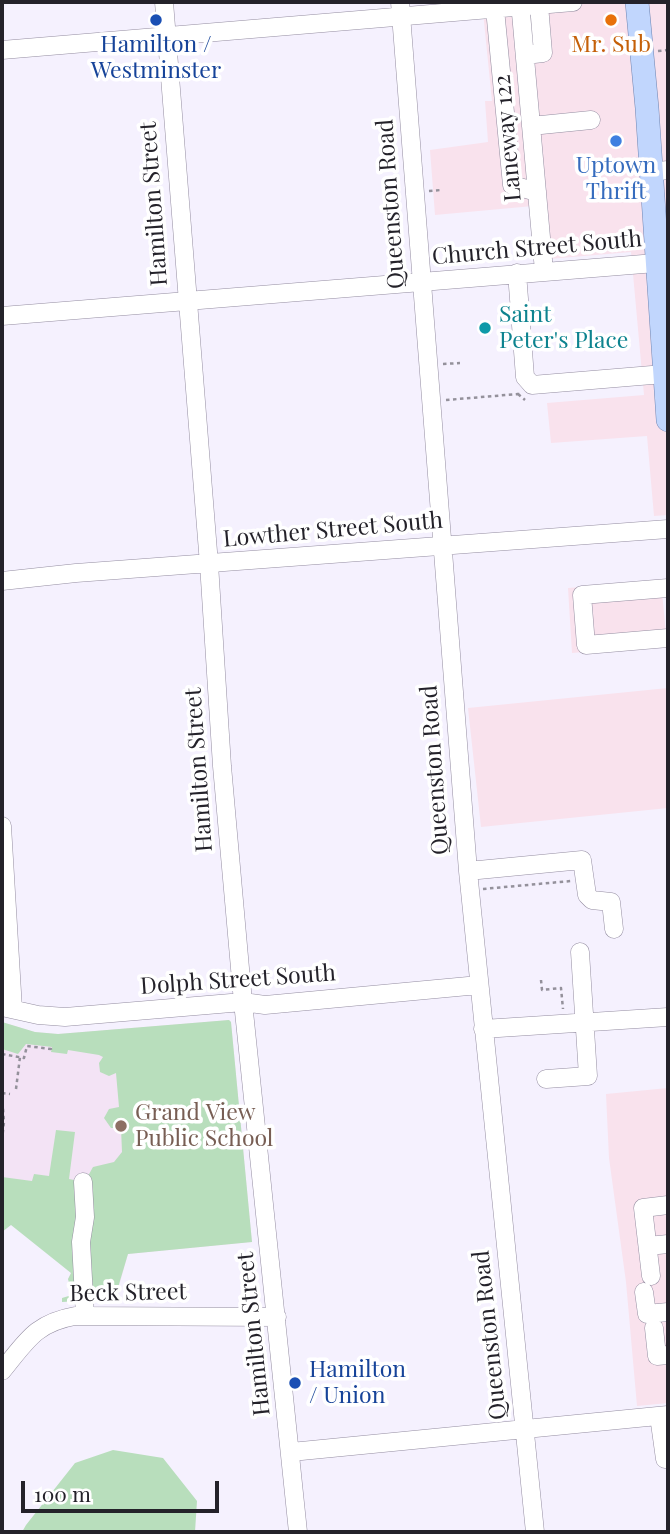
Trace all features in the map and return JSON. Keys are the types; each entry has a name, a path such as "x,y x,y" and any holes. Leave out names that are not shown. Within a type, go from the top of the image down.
{"main road":[{"path":"637,2 660,171 664,374 668,420"}],"street":[{"name":"Hamilton Street","path":"164,2 209,564 222,766 243,1002 298,1532"},
{"path":"2,50 400,10 495,9 573,2"},
{"name":"Laneway 122","path":"527,5 525,55 544,271"},
{"path":"495,9 512,186 537,192"},
{"name":"Queenston Road","path":"400,10 468,871 535,1532"},
{"path":"531,126 591,120"},
{"name":"Church Street South","path":"2,316 663,262"},
{"path":"517,273 525,377 532,385 664,374"},
{"name":"Lowther Street South","path":"2,581 76,573 668,528"},
{"path":"668,588 582,595 586,645 668,638"},
{"path":"2,826 8,1008"},
{"path":"468,871 582,860 585,892 589,898 603,903 611,902 614,929"},
{"path":"546,1079 588,1076 580,952"},
{"name":"Dolph Street South","path":"8,1008 38,1015 65,1017 243,1002 265,1005 479,985"},
{"path":"483,1029 668,1017"},
{"path":"83,1182 85,1217 81,1242 85,1316"},
{"path":"668,1205 643,1208 648,1246 647,1314 668,1312"},
{"path":"648,1246 668,1244"},
{"name":"Beck Street","path":"2,1371 44,1324 58,1319 85,1316 277,1317"},
{"path":"654,1328 657,1356 668,1355"},
{"path":"290,1452 664,1415 665,1458"}],"path":[{"path":"658,51 668,50"},
{"path":"426,192 442,190"},
{"path":"518,394 519,378 525,377"},
{"path":"443,400 518,394 525,400"},
{"path":"483,889 584,880"},
{"path":"541,980 542,990 561,988 564,1016"},
{"path":"2,1054 24,1058 27,1046 51,1049 50,1052"},
{"path":"16,1089 20,1057"},
{"path":"2,1140 2,1094 10,1094"}],"shaded area":[{"path":"482,2 668,2 668,515 654,516 647,436 551,443 547,403 644,395 631,252 537,260 533,206 435,215 430,150 488,142 485,101 492,101"},
{"path":"661,581 667,645 572,653 568,588"},
{"path":"668,688 668,808 481,827 468,708"},
{"name":"Grand View Public School","path":"229,1020 252,1242 128,1254 116,1297 68,1279 71,1273 2,1215 2,1022 35,1032 58,1034"},
{"path":"668,1088 668,1403 637,1406 626,1282 609,1158 606,1094"}],"green space":[{"name":"Grand View Public School","path":"229,1020 252,1242 128,1254 114,1301 88,1301 88,1176 93,1167 114,1162 122,1152 121,1128 111,1128 104,1118 109,1109 119,1107 116,1073 109,1076 100,1072 99,1063 103,1057 99,1055 68,1050 67,1054 51,1052 52,1047 26,1044 18,1054 2,1049 2,1022 35,1032 58,1034"},
{"path":"56,1130 75,1132 69,1179 79,1181 80,1301 62,1302 62,1298 72,1295 68,1279 71,1273 11,1225 2,1232 2,1177 32,1181 34,1174 49,1176"},
{"path":"113,1450 163,1458 197,1501 195,1532 22,1532 75,1463"}],"place":[{"name":"Hamilton / Westminster","path":"156,20"},
{"name":"Mr. Sub","path":"611,20"},
{"name":"Uptown Thrift","path":"616,141"},
{"name":"Saint Peter's Place","path":"485,328"},
{"name":"Grand View Public School","path":"121,1126"},
{"name":"Hamilton / Union","path":"295,1383"}]}
